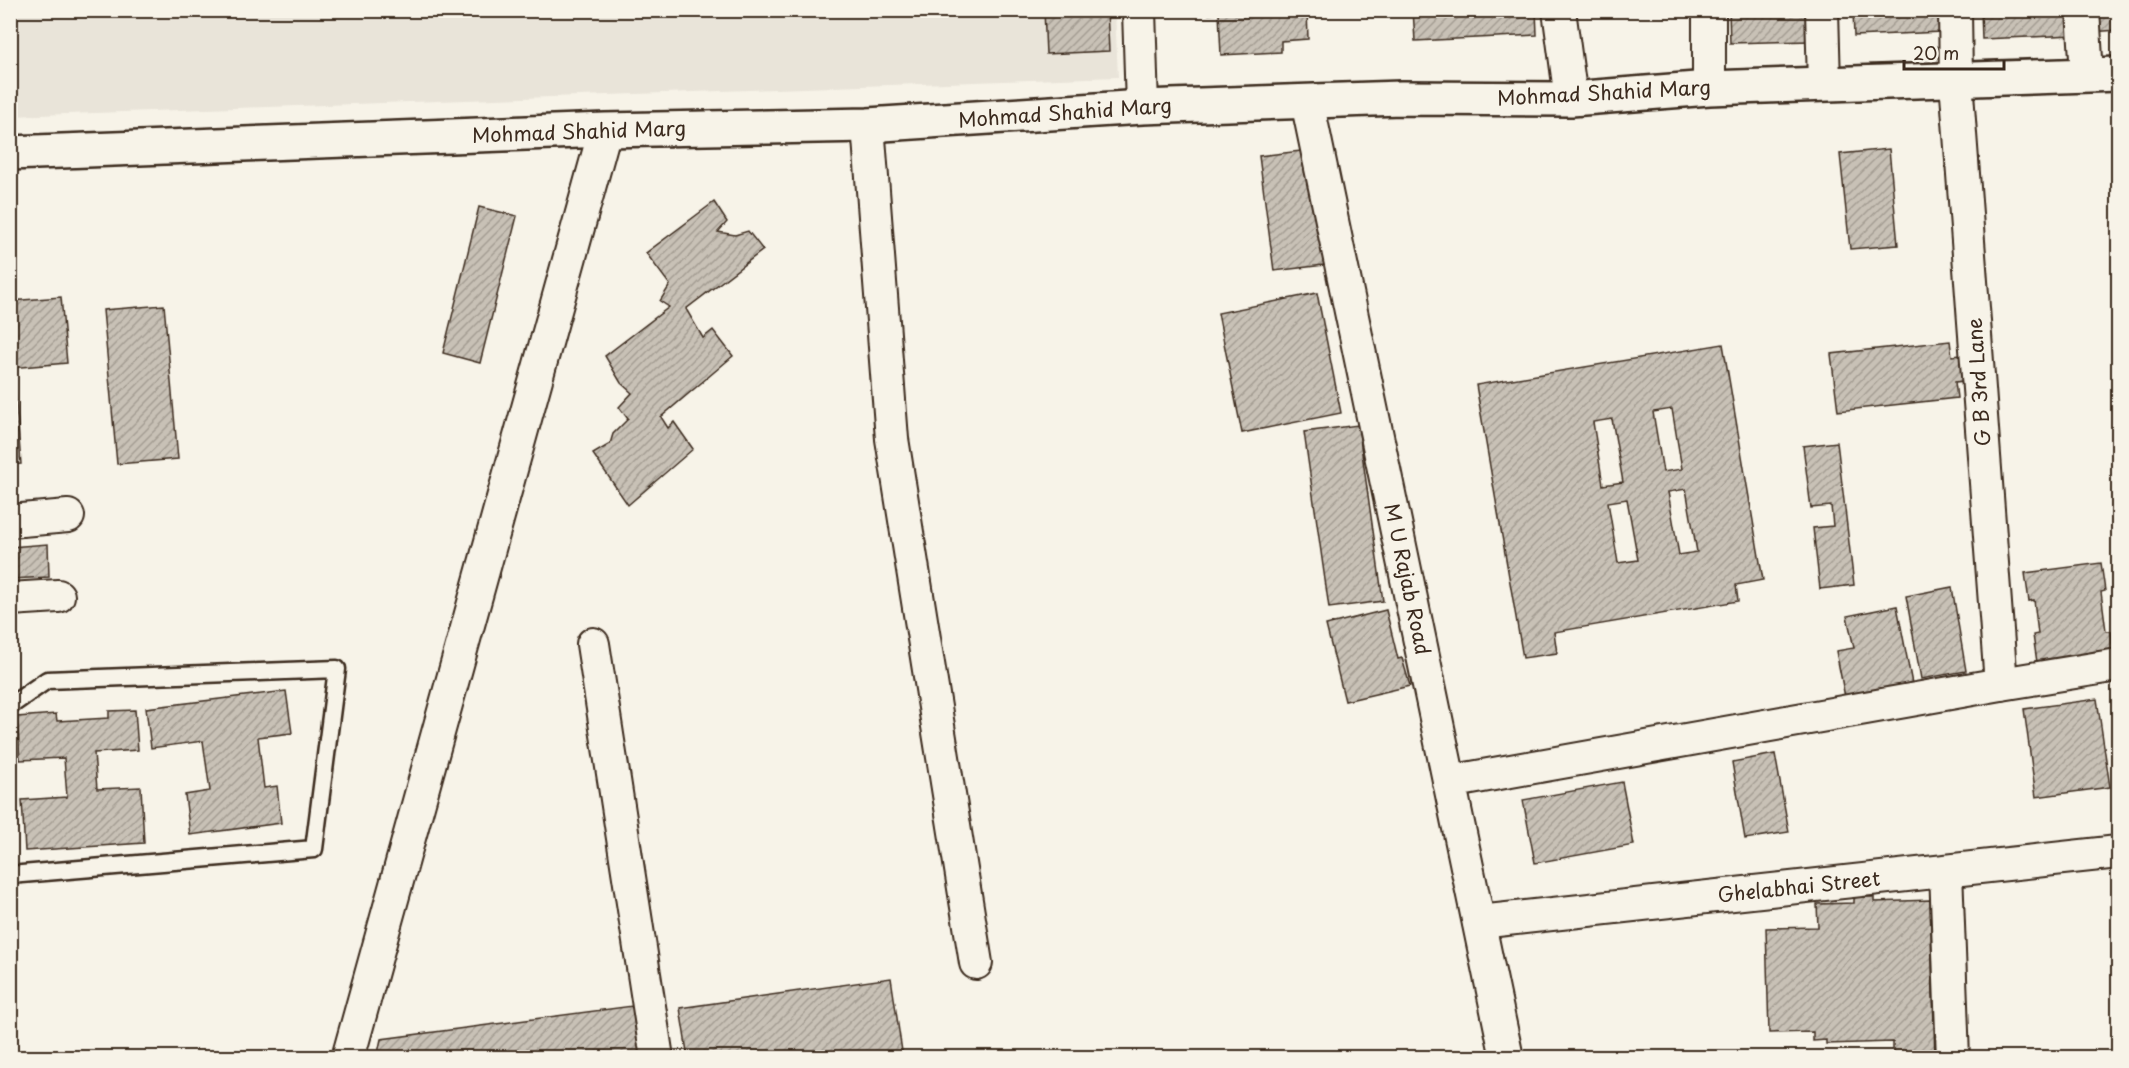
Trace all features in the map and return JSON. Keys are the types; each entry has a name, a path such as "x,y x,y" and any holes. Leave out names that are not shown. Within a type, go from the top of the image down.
{"street":[{"path":"1139,10 1142,107"},
{"path":"1559,10 1571,99"},
{"path":"1709,10 1709,88"},
{"path":"1822,10 1824,84"},
{"name":"G B 3rd Lane","path":"1955,10 1956,80 2001,684"},
{"path":"2083,10 2103,75"},
{"name":"Mohmad Shahid Marg","path":"10,153 605,130 868,125 1142,107 1308,101 1401,98 1571,99 1709,88 2103,75"},
{"name":"M U Rajab Road","path":"1308,101 1507,1058"},
{"path":"868,125 892,439 976,963"},
{"path":"348,1058 605,130"},
{"path":"10,521 68,516"},
{"path":"10,599 58,596"},
{"path":"593,644 657,1058"},
{"path":"1449,782 2118,665"},
{"name":"Ghelabhai Street","path":"1479,922 2118,852"},
{"path":"1946,871 1953,1058"}],"lane":[{"path":"10,706 47,680 337,669 314,849 10,874"}],"shaded area":[{"path":"10,11 1115,11 1118,77 11,116"}],"building":[{"path":"1044,10 1107,10 1109,51 1046,54"},
{"path":"1209,10 1307,10 1308,39 1281,41 1281,52 1221,55 1219,13 1209,14"},
{"path":"1413,10 1536,10 1537,35 1415,41"},
{"path":"1729,10 1810,10 1811,41 1730,43"},
{"path":"1853,10 1940,10 1941,32 1854,36"},
{"path":"1981,10 2073,10 2074,35 1982,39"},
{"path":"2090,10 2118,10 2118,30 2091,32"},
{"path":"1889,149 1898,245 1850,249 1840,154"},
{"path":"1309,150 1324,265 1274,271 1259,156"},
{"path":"714,202 727,222 718,232 735,235 748,231 763,250 686,309 703,338 713,330 733,356 661,417 668,428 674,422 693,449 628,505 593,454 610,444 613,434 628,419 619,407 632,393 621,383 605,356 669,307 660,301 670,285 646,253"},
{"path":"479,207 517,216 480,363 443,353"},
{"path":"1317,293 1341,413 1242,433 1218,313"},
{"path":"61,297 67,363 10,368 10,301"},
{"path":"164,305 178,459 117,464 103,310"},
{"path":"1950,341 1952,356 1961,355 1964,381 1955,382 1957,398 1838,411 1831,354"},
{"path":"1723,344 1763,580 1736,585 1738,601 1554,632 1557,653 1523,658 1476,385","holes":["1672,409 1682,469 1663,472 1653,412","1612,419 1623,482 1603,485 1593,422","1686,489 1697,552 1679,555 1668,492","1627,499 1638,560 1618,563 1608,502"]},
{"path":"14,374 21,464 10,465 10,375"},
{"path":"1358,425 1383,601 1329,608 1304,432"},
{"path":"1837,442 1854,585 1820,589 1813,528 1833,526 1831,506 1811,508 1803,446"},
{"path":"48,544 49,577 10,579 10,547"},
{"path":"2101,563 2105,591 2101,592 2106,631 2111,631 2114,659 2038,669 2033,635 2038,634 2034,600 2029,601 2025,573"},
{"path":"1952,587 1966,671 1921,679 1906,596"},
{"path":"1897,606 1913,689 1846,702 1836,651 1854,648 1847,616"},
{"path":"1386,610 1398,659 1402,658 1410,686 1345,701 1326,625"},
{"path":"286,691 292,733 258,737 264,788 277,786 281,823 190,835 185,795 210,791 203,741 151,748 146,708"},
{"path":"2097,699 2110,787 2036,797 2024,709"},
{"path":"135,710 138,750 94,753 97,789 141,787 144,843 25,851 22,800 67,797 64,758 20,760 17,717 56,714 57,721 109,718 109,711"},
{"path":"1775,754 1789,832 1745,839 1732,762"},
{"path":"1622,782 1634,845 1535,863 1523,800"},
{"path":"1854,897 1874,897 1874,902 1930,900 1935,1058 1770,1058 1893,1054 1893,1042 1826,1044 1826,1040 1813,1041 1813,1032 1769,1033 1766,928 1818,927 1817,904 1854,903"},
{"path":"891,978 903,1058 688,1058 680,1008"},
{"path":"640,1005 647,1058 377,1058 381,1039"}]}
